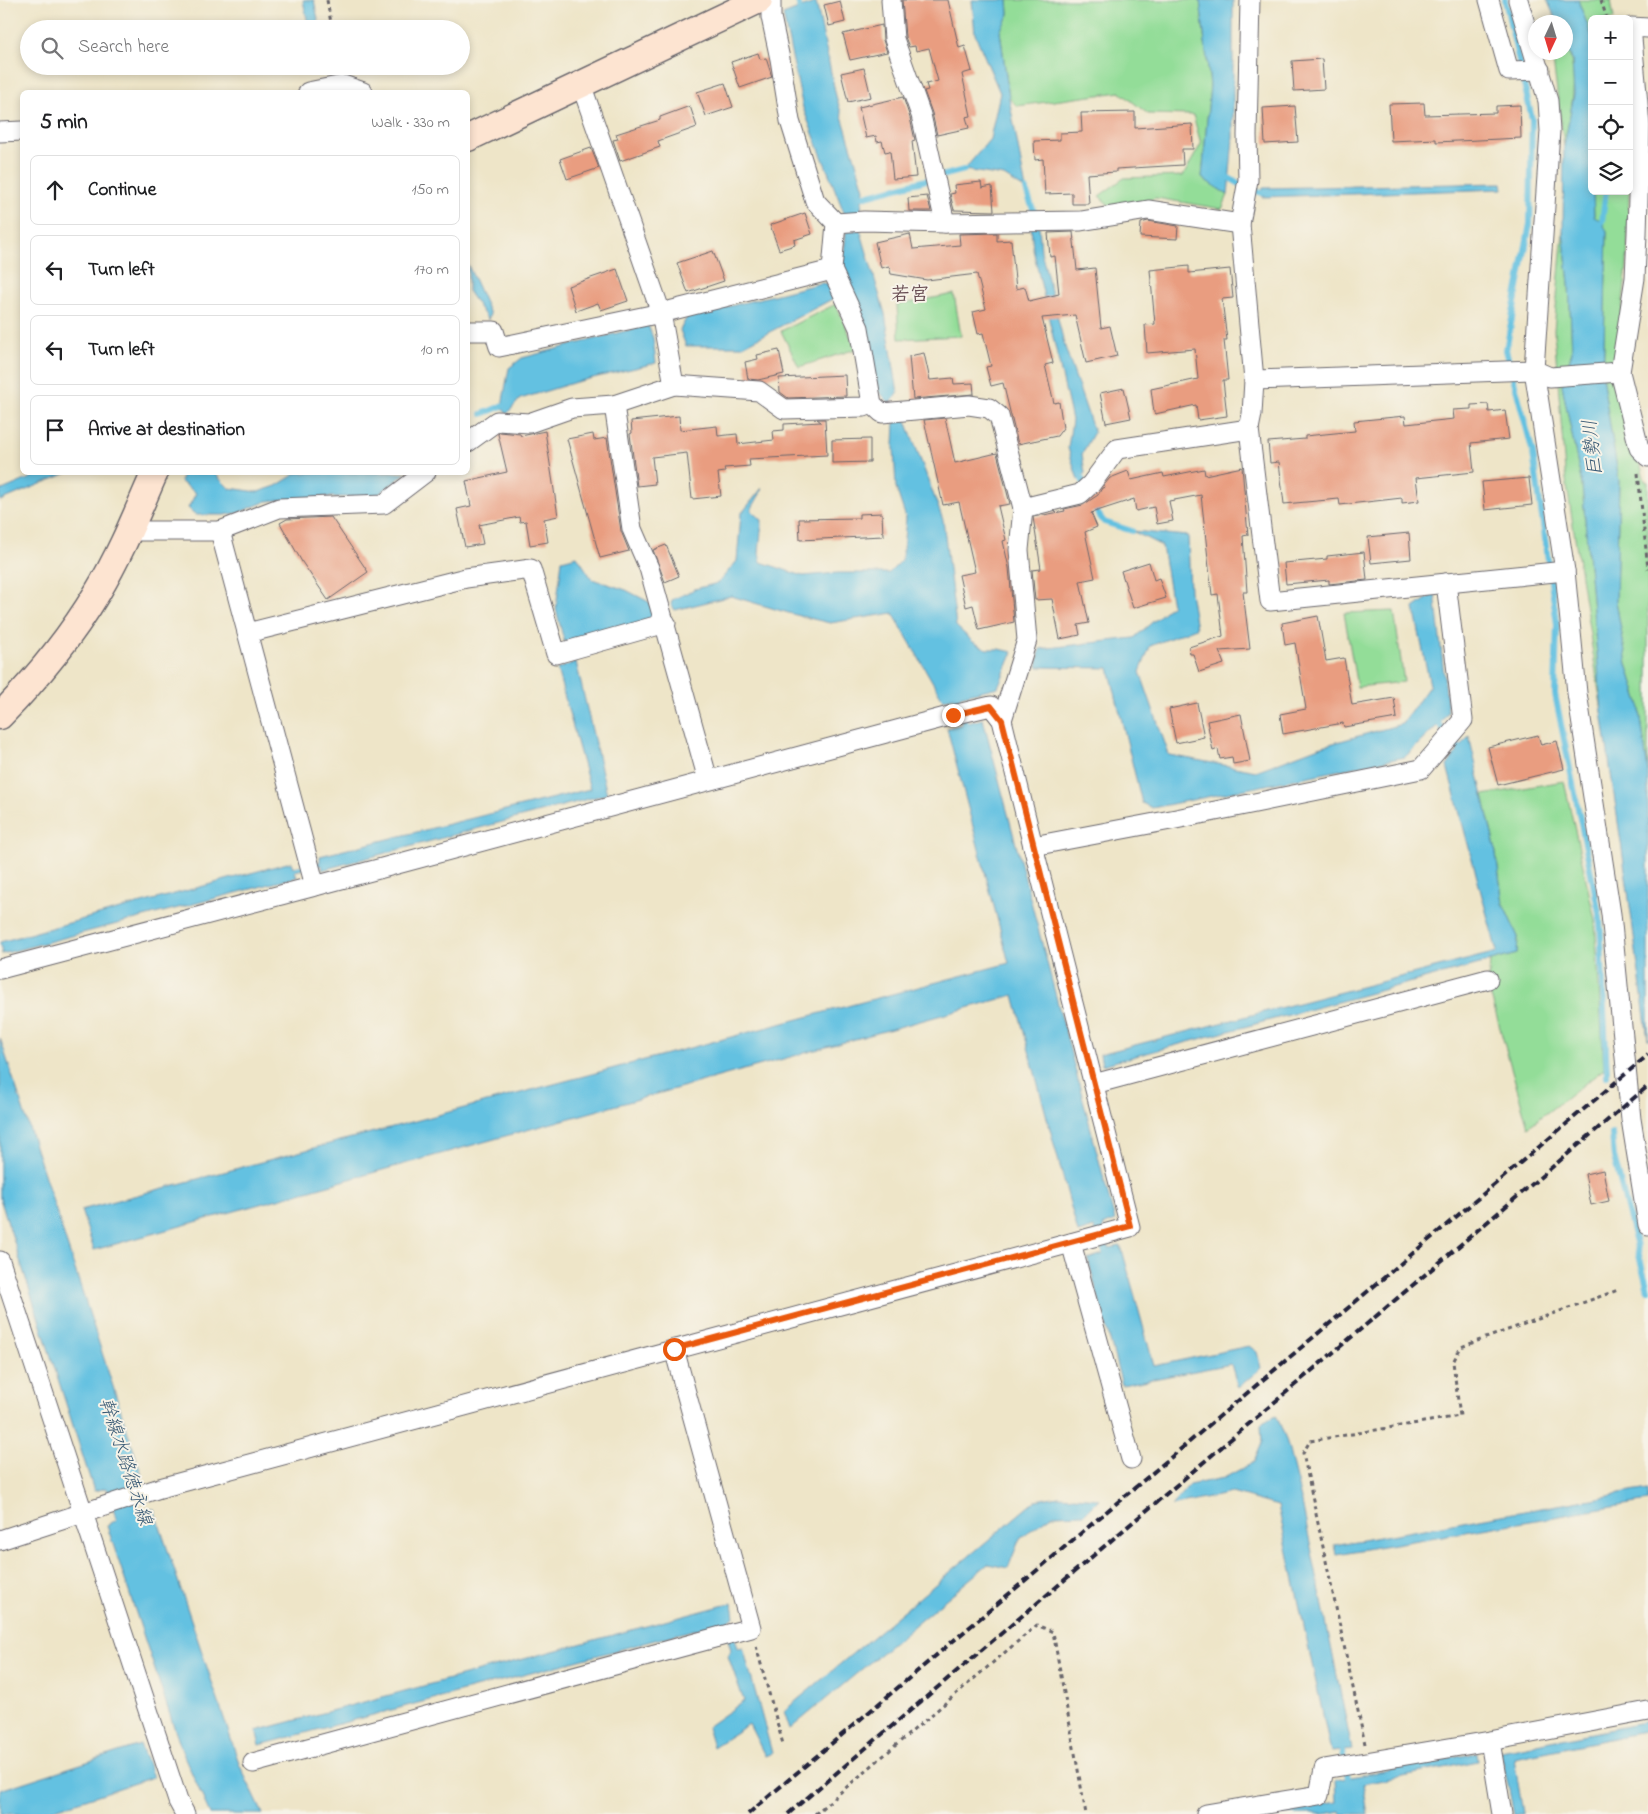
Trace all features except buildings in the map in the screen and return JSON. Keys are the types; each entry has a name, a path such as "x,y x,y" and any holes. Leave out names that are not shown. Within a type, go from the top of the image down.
{"street":[{"path":"470,137 760,0"},
{"path":"771,0 771,17 790,121 815,201 836,223 834,274 859,328 877,408"},
{"path":"891,0 894,39 921,115 945,223"},
{"path":"1250,0 1246,188 1240,224 1254,380 1249,429 1270,601 1565,571"},
{"path":"1489,0 1510,71 1540,70"},
{"path":"1518,0 1548,101 1550,131 1536,373 1565,571 1577,694 1612,914 1631,1118 1648,1225"},
{"path":"1648,28 1631,28 1640,126 1637,234 1635,278 1620,372 1639,448 1648,457"},
{"path":"582,84 661,314 674,385"},
{"path":"318,90 343,85 357,90"},
{"path":"0,132 20,131"},
{"path":"836,223 864,221 945,223 1081,221 1148,210 1240,224"},
{"path":"470,331 494,332 499,347 661,314 834,274"},
{"path":"1254,380 1494,372 1620,372"},
{"path":"470,440 497,420 529,424 572,408 614,405 674,385 758,391 784,409 864,407 907,411 969,405 989,408 999,416 1024,508 1019,550 1027,640 1002,720"},
{"path":"614,405 632,529 649,568 665,620 708,780"},
{"path":"1024,508 1086,489 1117,449 1249,429"},
{"path":"0,716 34,681 69,635 97,592 130,531 154,475"},
{"path":"130,531 220,531 279,508 384,504 422,475"},
{"path":"220,531 314,882"},
{"path":"247,633 466,578 531,569 556,654 665,620"},
{"path":"1033,846 1421,769 1463,720 1446,583"},
{"path":"0,970 314,882 991,706 1002,720 1130,1226 141,1494 0,1540"},
{"path":"1094,1084 1488,979"},
{"path":"1070,1243 1131,1459"},
{"path":"0,1262 178,1801 185,1814"},
{"path":"253,1763 747,1629 674,1349"},
{"path":"1206,1814 1319,1795 1324,1769 1648,1711"},
{"path":"1490,1740 1502,1814"}],"path":[{"path":"327,0 330,20"},
{"path":"1601,0 1606,15"},
{"path":"1353,1764 1303,1453 1310,1441 1460,1416 1453,1362 1461,1347 1618,1290"},
{"path":"815,1814 1037,1625 1053,1632 1086,1814"},
{"path":"747,1629 783,1744"}],"green space":[{"path":"1008,0 1200,0 1210,85 1202,178 1228,195 1222,209 1156,198 1113,209 1099,196 1124,178 1183,176 1201,144 1193,115 1148,114 1120,92 1017,106 1009,98 1000,31 1009,14"},
{"path":"1578,0 1611,0 1613,15 1588,15 1588,26"},
{"path":"1553,60 1571,60 1573,70 1573,95 1564,146"},
{"path":"1593,195 1629,195 1627,266 1615,373 1645,481 1648,482 1648,772 1639,703 1627,664 1616,601 1619,481 1603,382 1607,232 1594,217"},
{"path":"1563,231 1569,283 1572,352 1562,385 1582,485 1602,712 1565,473 1554,330"},
{"path":"954,294 961,336 899,339 897,305"},
{"path":"836,304 856,349 799,367 781,331"},
{"path":"1394,611 1404,682 1357,687 1344,613"},
{"path":"1564,781 1595,920 1604,1069 1528,1127 1488,986 1490,961 1517,954 1518,937 1503,904 1495,847 1483,795"}],"water":[{"path":"303,0 314,0 318,20 307,20"},
{"path":"972,0 1008,0 1009,14 1000,31 1009,98 1026,190 1004,176 964,170 990,139 1000,93 975,34"},
{"path":"1200,0 1233,0 1233,138 1228,195 1202,178 1210,85"},
{"name":"巨勢川","path":"1547,0 1578,0 1588,26 1588,195 1593,195 1594,217 1602,221 1607,232 1603,382 1619,481 1616,601 1627,664 1639,703 1648,772 1648,1040 1602,712 1582,485 1562,385 1572,352 1569,283 1563,231 1564,146 1574,94 1572,60 1573,15 1554,15"},
{"path":"816,2 836,96 864,189 860,215 845,215 803,108 783,15"},
{"path":"1502,183 1503,189 1262,197 1263,188"},
{"path":"1031,226 1039,226 1041,251 1065,347 1094,432 1082,454 1085,473 1078,480 1068,448 1072,420 1033,249"},
{"path":"860,229 885,314 898,393 890,404 878,390 842,275 846,232"},
{"path":"470,269 490,314 488,320 470,294"},
{"path":"821,283 835,285 840,295 743,346 686,346 680,330 687,317"},
{"path":"648,325 653,338 656,363 576,382 520,399 507,414 502,406 509,368 522,358"},
{"path":"905,418 943,520 956,626 973,642 987,649 1013,652 998,687 943,700 893,613 830,623 731,596 675,610 671,605 672,600 695,589 718,583 737,561 741,514 762,488 751,510 762,520 759,553 761,562 803,576 838,573 889,573 902,560 906,518 896,488 894,447 895,419"},
{"path":"37,475 62,475 0,501 0,491"},
{"path":"183,475 216,475 229,488 258,492 276,486 294,475 403,475 375,497 320,497 267,501 238,513 224,515 196,515 188,508 196,493 180,481"},
{"path":"1132,531 1188,536 1190,592 1196,628 1150,646 1140,672 1169,755 1256,771 1319,747 1402,724 1430,685 1414,608 1435,593 1448,712 1439,724 1405,757 1152,808 1142,803 1109,668 1037,667 1040,649 1134,638 1172,605 1162,546"},
{"path":"577,556 592,579 626,590 649,602 653,610 651,621 569,643 564,641 556,609 562,560"},
{"path":"576,662 607,794 322,870 321,865 295,871 297,877 2,954 0,942 291,862 293,867 320,862 320,856 590,789 557,669"},
{"path":"983,719 1115,1221 1103,1226 1109,1248 1121,1246 1154,1366 1249,1346 1257,1352 1261,1368 1238,1388 1231,1364 1122,1385 1088,1259 1103,1254 1094,1228 1078,1233 1014,995 94,1250 81,1210 1009,963 947,728"},
{"path":"1469,736 1495,847 1503,904 1518,937 1517,954 1102,1065 1100,1054 1497,952 1447,766"},
{"name":"幹線水路徳永線","path":"0,1038 142,1476 129,1481 139,1511 154,1509 240,1766 263,1814 210,1814 182,1751 107,1526 117,1519 106,1488 94,1491 0,1198"},
{"path":"1276,1415 1286,1439 1302,1503 1352,1750 1331,1752 1278,1506 1232,1493 1171,1506 1189,1485 1224,1478 1254,1462 1262,1443 1261,1424"},
{"path":"1648,1489 1648,1501 1336,1554 1334,1545"},
{"path":"1059,1496 1099,1499 1084,1514 1052,1515 1020,1538 1008,1568 988,1564 790,1729 784,1711 1036,1500"},
{"path":"732,1603 734,1617 730,1620 738,1648 743,1647 772,1753 765,1756 749,1724 713,1747 707,1727 744,1701 728,1656 731,1650 723,1622 260,1745 256,1731"},
{"path":"1648,1722 1648,1731 1514,1758 1523,1814 1514,1814 1501,1751"},
{"path":"140,1745 153,1777 40,1814 0,1814 0,1790"},
{"path":"1477,1753 1478,1761 1363,1784 1368,1814 1341,1814 1340,1811 1324,1814 1263,1814 1337,1801 1336,1780"}],"waterway":[{"path":"798,0 801,17"},
{"path":"1505,0 1532,119 1530,224 1506,350 1533,453 1557,624 1555,694 1600,918 1607,1076"},
{"path":"862,197 964,170"},
{"path":"1229,178 1247,188 1262,193"},
{"path":"1026,190 1035,220"},
{"path":"1596,227 1602,221 1605,195"},
{"path":"482,414 502,406"},
{"path":"1081,477 1096,511 1104,522 1132,531"},
{"path":"955,689 965,724"},
{"path":"1439,724 1460,749"},
{"path":"1612,1134 1614,1157 1648,1290"},
{"path":"1342,1752 1348,1778"}],"railway":[{"path":"748,1814 1648,1055"},
{"path":"788,1814 1648,1086"}],"district":[{"name":"若宮","path":"910,293"}],"route":[{"path":"674,1349 1130,1226 1002,720 991,706 953,715"}]}
